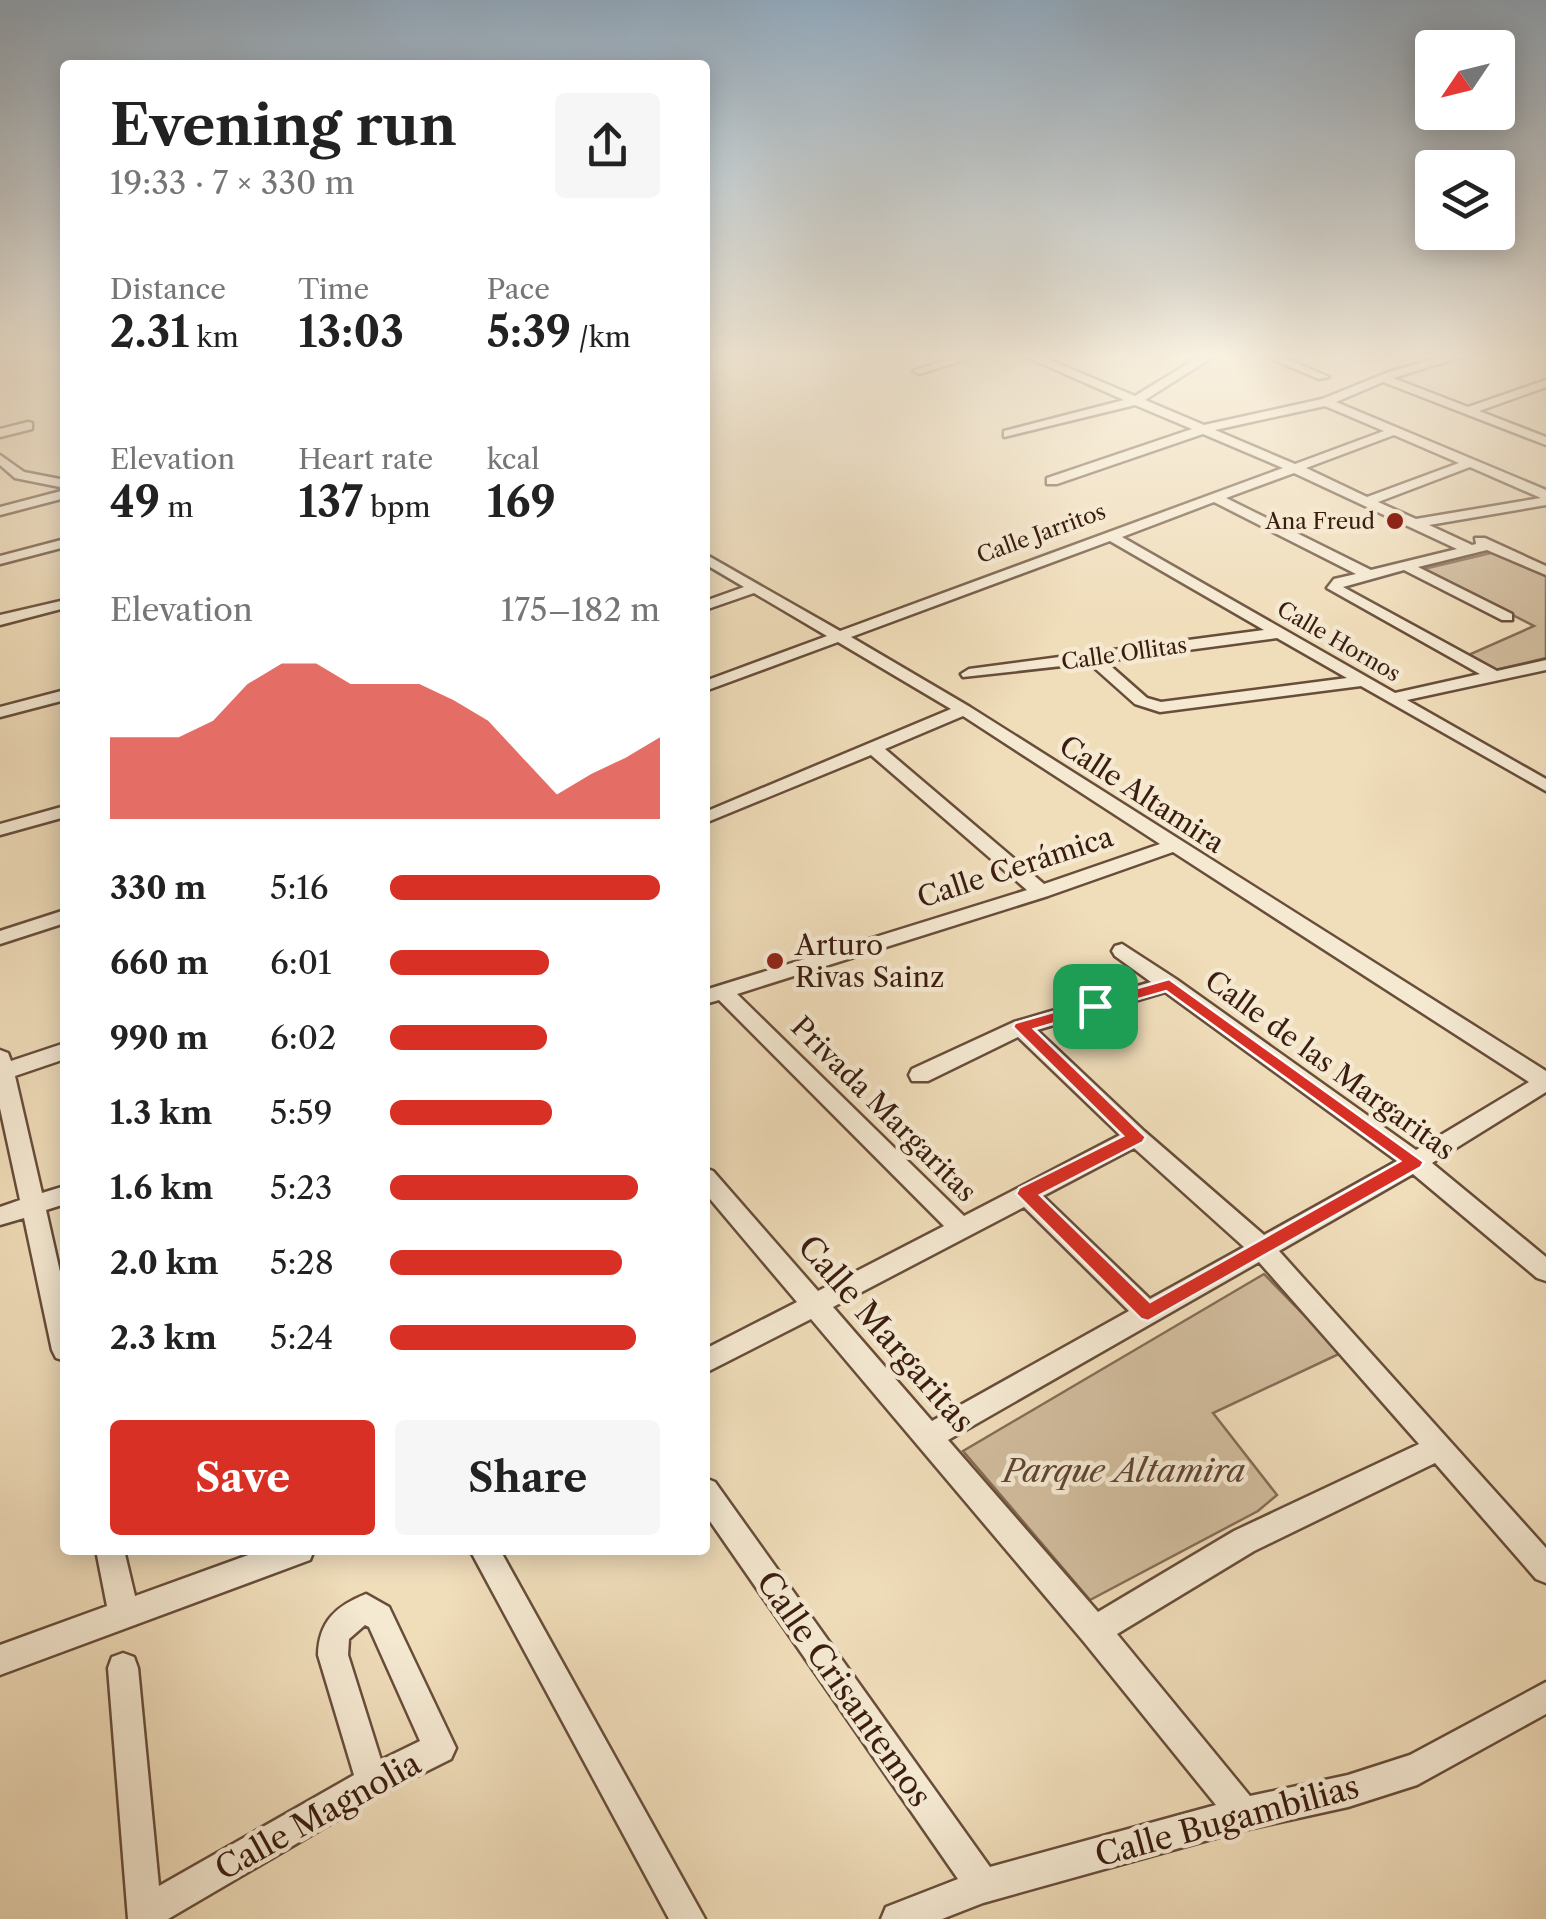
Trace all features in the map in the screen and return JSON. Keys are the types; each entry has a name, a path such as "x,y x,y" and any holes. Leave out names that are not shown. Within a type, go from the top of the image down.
{"street":[{"path":"1052,481 1159,445"},
{"path":"1241,445 1470,550"},
{"name":"Calle Jarritos","path":"710,684 1355,445"},
{"path":"1427,445 1546,498"},
{"path":"2,463 20,475 60,483"},
{"path":"1368,501 1470,463"},
{"path":"0,511 60,495"},
{"path":"1212,496 1370,574"},
{"path":"1418,523 1528,505 1546,498"},
{"path":"1528,505 1546,513"},
{"path":"1436,520 1546,571"},
{"name":"Calle Hornos","path":"1109,534 1546,786"},
{"path":"0,560 60,544"},
{"path":"1489,545 1339,582 1334,588 1495,676"},
{"name":"Calle Altamira","path":"710,561 964,710 1171,846 1546,1082"},
{"path":"1406,566 1507,618"},
{"path":"710,604 754,588"},
{"path":"0,620 60,605"},
{"name":"Calle Ollitas","path":"969,674 1280,633"},
{"path":"1093,658 1141,701 1160,707 1363,681"},
{"path":"1392,698 1546,664"},
{"path":"0,712 60,696"},
{"path":"0,724 60,707"},
{"path":"710,816 964,710"},
{"path":"872,747 1041,892"},
{"path":"0,830 60,812"},
{"name":"Calle Cerámica","path":"713,994 1041,892 1171,846"},
{"path":"0,938 60,918"},
{"name":"Calle de las Margaritas","path":"1122,950 1415,1162 1546,1271"},
{"path":"920,1075 1021,1027 1169,984"},
{"name":"Privada Margaritas","path":"713,994 961,1228"},
{"path":"1021,1027 1136,1137 1262,1248 1546,1570"},
{"path":"60,1053 2,1065 60,1327"},
{"path":"928,1437 1415,1162 1546,1082"},
{"path":"710,1359 1136,1137"},
{"name":"Calle Margaritas","path":"710,1182 1095,1631 1244,1814"},
{"path":"1026,1194 1148,1313"},
{"path":"0,1216 60,1197"},
{"path":"1095,1631 1244,1541 1439,1448"},
{"name":"Calle Crisantemos","path":"710,1498 983,1886"},
{"path":"111,1555 124,1614"},
{"path":"0,1660 286,1555"},
{"path":"487,1555 688,1919"},
{"name":"Calle Magnolia","path":"144,1916 372,1782 440,1748 379,1617 366,1609 338,1626 332,1639 333,1655 372,1782"},
{"path":"123,1668 144,1916"},
{"name":"Calle Bugambilias","path":"898,1919 983,1886 1244,1814 1348,1791 1416,1769 1546,1697"}],"green space":[{"path":"1495,552 1546,576 1546,658 1495,670 1466,656 1534,626 1424,569"},
{"name":"Parque Altamira","path":"1264,1274 1341,1353 1213,1413 1277,1495 1258,1511 1090,1600 963,1451"}],"place":[{"name":"Ana Freud","path":"1395,521"},
{"name":"Arturo Rivas Sainz","path":"775,961"}],"route":[{"path":"1169,984 1415,1162 1148,1313 1026,1194 1136,1137 1021,1027 1095,1006 1169,984"}]}
